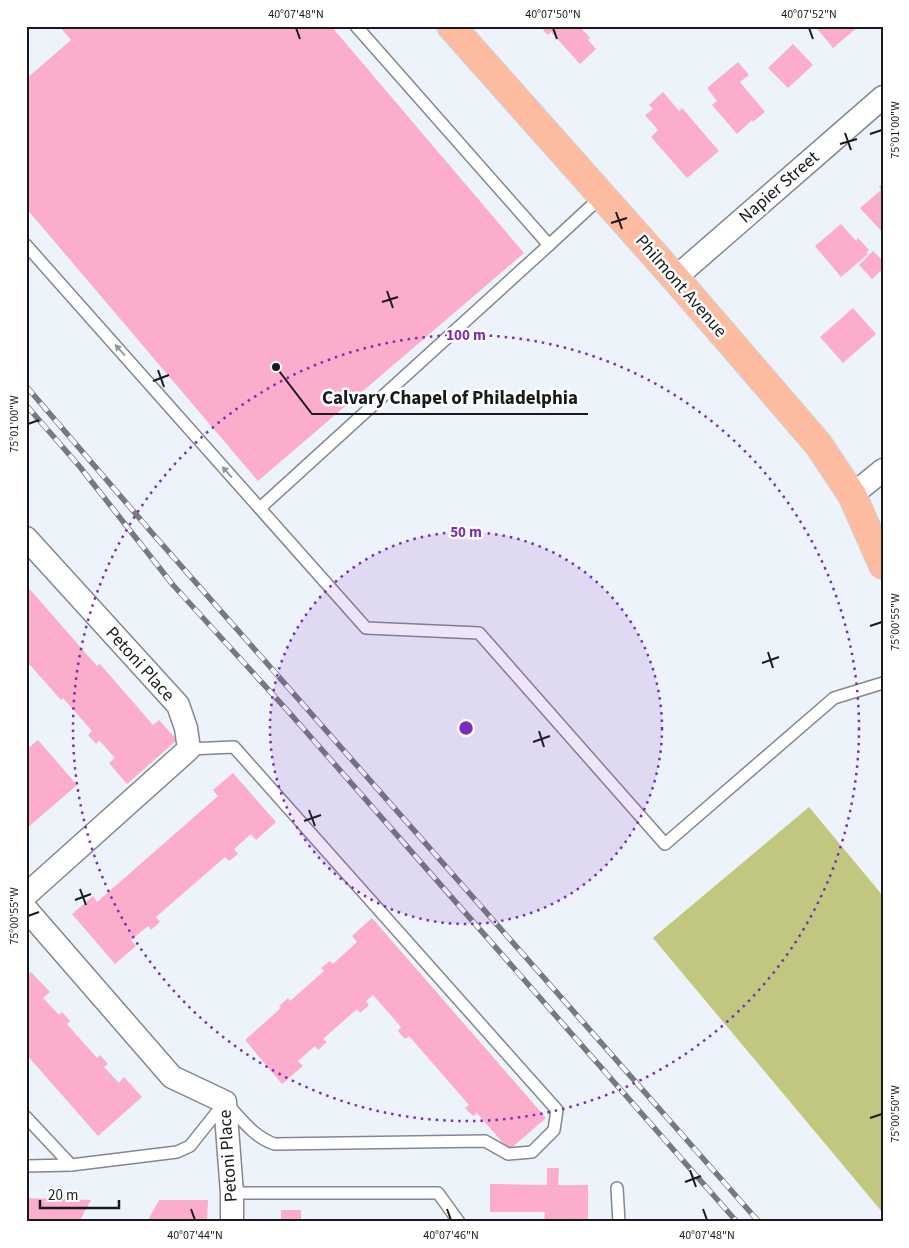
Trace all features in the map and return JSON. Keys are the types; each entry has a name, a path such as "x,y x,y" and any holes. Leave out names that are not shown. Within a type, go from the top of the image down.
{"main road":[{"name":"Philmont Avenue","path":"451,26 675,278 818,444 852,495 883,565"}],"street":[{"name":"Napier Street","path":"675,278 883,96"},
{"path":"852,495 883,470"},
{"name":"Petoni Place","path":"26,538 178,705 186,728 189,749"},
{"path":"26,895 189,749"},
{"name":"Petoni Place","path":"26,909 172,1077 226,1102 232,1222"}],"lane":[{"path":"356,26 549,245"},
{"path":"260,508 602,196"},
{"path":"26,245 366,628 480,633 665,844 834,698 883,683"},
{"path":"26,1166 71,1165 177,1152 190,1146 226,1102 257,1135 267,1142 275,1144 485,1142 508,1154 532,1152 554,1130 557,1110 234,747 189,749"},
{"path":"26,1117 71,1165"},
{"path":"617,1188 619,1222"},
{"path":"232,1193 438,1193 459,1222"}],"green space":[{"path":"809,807 883,896 883,1213 653,938"}],"building":[{"path":"59,26 331,26 524,253 258,481 26,208 26,79 71,40"},
{"path":"546,26 579,26 590,38 588,40 596,49 580,64 551,32 548,35 543,30"},
{"path":"815,26 859,26 833,48"},
{"path":"793,44 813,65 788,88 768,68"},
{"path":"738,62 749,75 740,82 765,112 753,122 752,120 737,134 712,105 717,101 707,88"},
{"path":"663,92 679,111 682,108 719,151 687,178 651,137 658,130 645,115 653,109 649,105"},
{"path":"883,183 883,233 860,208 881,190 879,187"},
{"path":"841,224 856,241 858,238 869,250 866,253 868,254 841,277 815,246"},
{"path":"873,251 883,261 883,269 872,279 859,265"},
{"path":"853,308 876,334 843,363 820,337"},
{"path":"26,585 97,666 100,664 153,725 159,720 177,740 127,784 109,763 115,758 99,740 96,744 88,735 92,731 30,665 26,668"},
{"path":"38,740 77,785 26,829 26,750"},
{"path":"233,773 276,822 256,840 251,834 234,849 238,854 229,861 225,857 156,917 160,922 151,930 148,926 131,940 136,946 115,964 72,914 93,896 97,902 218,796 213,790"},
{"path":"372,918 546,1118 509,1150 477,1113 473,1116 465,1108 469,1105 409,1036 405,1039 398,1031 401,1027 373,995 366,1001 369,1005 360,1013 357,1009 323,1039 327,1042 318,1050 315,1046 298,1061 303,1066 282,1084 245,1040 281,1008 279,1006 288,998 290,1001 324,971 321,968 330,961 333,964 357,942 352,936"},
{"path":"31,972 50,992 43,998 59,1015 62,1012 70,1021 67,1024 97,1058 100,1055 108,1064 104,1067 119,1083 124,1077 142,1097 98,1136 26,1054 26,976"},
{"path":"547,1168 559,1168 558,1185 588,1185 588,1222 544,1222 545,1212 490,1212 490,1184 547,1185"},
{"path":"26,1198 91,1200 79,1222 26,1222"},
{"path":"159,1200 208,1200 207,1222 147,1222"},
{"path":"281,1210 301,1210 301,1222 281,1222"}],"railway":[{"path":"26,386 153,534 759,1222"},
{"path":"26,405 80,467 173,585 287,710 737,1222"}],"place":[{"name":"Calvary Chapel of Philadelphia","path":"276,367"}]}
